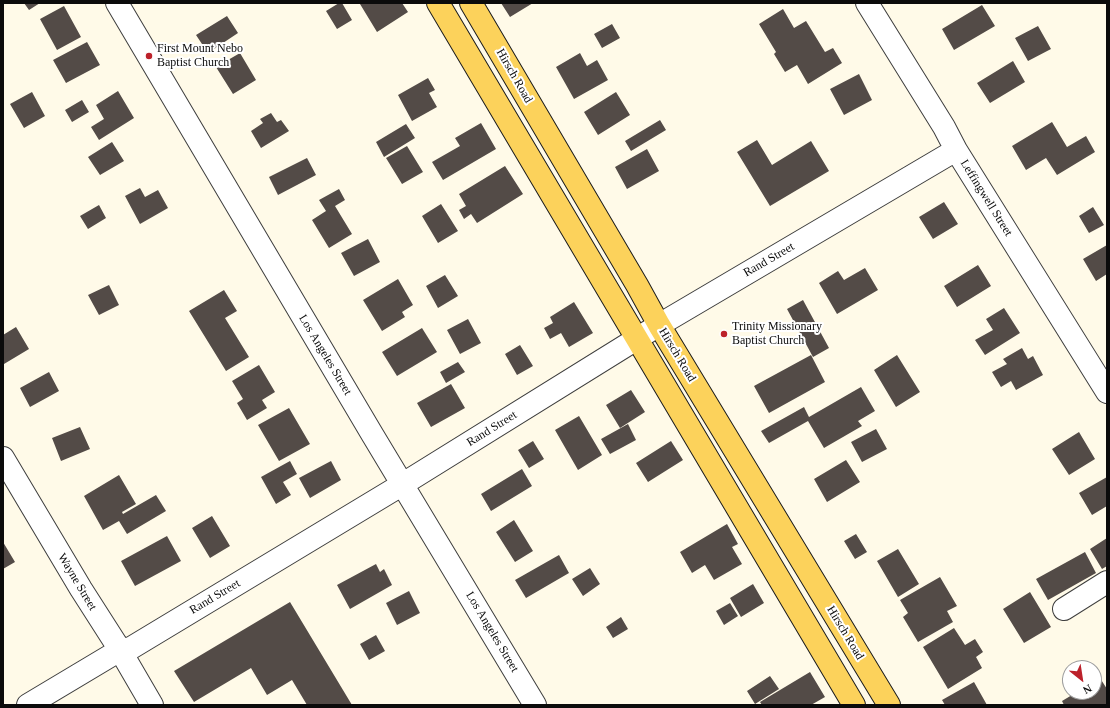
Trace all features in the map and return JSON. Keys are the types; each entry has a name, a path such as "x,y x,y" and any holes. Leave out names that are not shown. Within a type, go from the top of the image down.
{"main road":[{"path":"438,3 854,705"},
{"name":"Hirsch Road","path":"471,3 659,325 889,705"}],"street":[{"name":"Los Angeles Street","path":"117,3 372,434 535,705"},
{"name":"Leffingwell Street","path":"867,3 944,127 956,150 1107,392"},
{"name":"Rand Street","path":"28,705 120,650 131,648 403,484 659,325 956,150"},
{"name":"Wayne Street","path":"3,458 81,590 120,650 152,705"},
{"path":"1064,609 1107,582"}],"building":[{"path":"24,3 40,3 29,10"},
{"path":"339,3 342,3 352,20 337,29 326,11"},
{"path":"402,3 408,12 377,32 360,4"},
{"path":"501,3 533,3 510,17"},
{"path":"982,5 995,26 954,50 942,29"},
{"path":"64,6 81,37 57,50 40,19"},
{"path":"783,9 794,28 806,21 825,52 833,48 842,63 808,84 797,65 785,72 774,54 776,52 759,24"},
{"path":"227,16 238,33 208,53 196,35"},
{"path":"612,24 620,38 602,48 594,34"},
{"path":"1038,26 1051,49 1028,61 1015,38"},
{"path":"87,42 100,65 66,83 53,60"},
{"path":"240,53 256,80 233,94 216,67"},
{"path":"580,53 587,66 597,60 608,80 574,99 556,67"},
{"path":"1013,61 1025,82 990,103 977,83"},
{"path":"859,74 872,100 844,115 830,89"},
{"path":"428,78 435,90 429,93 437,107 412,121 398,95"},
{"path":"118,91 134,118 99,140 91,127 104,119 96,105"},
{"path":"32,92 45,116 24,128 10,104"},
{"path":"616,92 630,115 598,135 584,112"},
{"path":"82,100 89,112 72,122 65,110"},
{"path":"271,113 277,122 281,120 289,131 261,148 251,131 263,123 260,119"},
{"path":"660,120 666,130 631,151 625,141"},
{"path":"1052,122 1067,147 1086,136 1095,152 1057,175 1046,158 1026,170 1012,146"},
{"path":"481,123 496,149 443,180 432,162 460,146 455,138"},
{"path":"406,124 415,138 384,157 376,142"},
{"path":"757,140 772,165 811,141 829,171 770,206 737,152"},
{"path":"112,142 124,161 100,175 88,157"},
{"path":"407,146 423,172 402,184 386,158"},
{"path":"647,149 659,171 627,189 615,167"},
{"path":"307,158 316,175 278,195 269,177"},
{"path":"505,166 523,194 477,223 471,214 464,219 459,210 466,206 459,194"},
{"path":"140,188 145,197 158,190 168,208 140,224 125,196"},
{"path":"339,189 345,200 335,206 352,234 329,248 312,220 326,211 319,200"},
{"path":"944,202 958,224 933,239 919,217"},
{"path":"441,204 458,231 438,243 422,216"},
{"path":"99,205 106,218 88,229 80,216"},
{"path":"1093,207 1104,225 1089,233 1079,216"},
{"path":"368,239 380,262 354,276 341,253"},
{"path":"1107,245 1107,274 1096,281 1083,259"},
{"path":"978,265 991,286 957,307 944,286"},
{"path":"865,268 878,290 837,314 819,283 838,271 844,280"},
{"path":"445,275 458,296 438,308 426,286"},
{"path":"398,279 413,305 402,312 405,317 382,331 363,300"},
{"path":"109,285 119,305 99,315 88,295"},
{"path":"224,290 237,311 225,318 249,357 226,371 189,311"},
{"path":"803,300 829,348 813,357 787,309"},
{"path":"574,302 593,333 569,347 561,333 550,339 544,328 553,323 550,317"},
{"path":"1004,308 1020,333 985,355 975,340 993,330 986,319"},
{"path":"468,319 481,343 460,354 447,330"},
{"path":"16,327 29,349 4,364 3,335"},
{"path":"422,328 437,352 397,376 382,352"},
{"path":"520,345 533,366 517,375 505,354"},
{"path":"1022,348 1028,359 1033,356 1043,375 1016,390 1011,381 1001,387 992,372 1007,364 1003,359"},
{"path":"811,355 825,382 769,413 754,386"},
{"path":"897,355 920,392 896,407 874,370"},
{"path":"458,362 465,372 446,383 440,372"},
{"path":"259,365 275,392 262,400 267,408 247,420 237,403 243,399 232,381"},
{"path":"49,372 59,391 30,407 20,388"},
{"path":"451,384 465,408 431,427 417,403"},
{"path":"861,387 875,411 858,421 862,426 824,448 808,421 769,443 761,431 804,407 809,417"},
{"path":"631,390 645,412 620,428 606,405"},
{"path":"289,408 310,444 279,461 258,425"},
{"path":"579,416 602,455 578,470 555,430"},
{"path":"628,424 636,440 610,454 601,439"},
{"path":"80,427 90,449 61,461 52,438"},
{"path":"876,429 887,449 862,462 851,442"},
{"path":"1079,432 1095,459 1069,475 1052,449"},
{"path":"533,441 544,459 529,468 518,450"},
{"path":"671,441 683,460 648,482 636,463"},
{"path":"846,460 860,482 827,502 814,479"},
{"path":"290,461 297,474 283,482 291,495 276,504 261,477"},
{"path":"331,461 341,480 310,498 299,478"},
{"path":"522,469 532,486 491,511 481,494"},
{"path":"119,475 136,504 122,512 123,514 156,495 166,511 127,534 119,521 103,530 84,496"},
{"path":"1107,477 1107,506 1092,515 1079,493"},
{"path":"212,516 230,546 210,558 192,528"},
{"path":"514,520 533,551 515,562 496,532"},
{"path":"727,524 738,544 732,547 742,564 714,580 705,565 692,573 680,552"},
{"path":"856,534 867,552 855,559 844,541"},
{"path":"167,536 181,561 135,586 121,561"},
{"path":"1107,538 1107,566 1102,569 1090,549"},
{"path":"3,542 15,562 3,569"},
{"path":"898,549 919,584 898,597 877,561"},
{"path":"1085,552 1096,573 1048,600 1036,579"},
{"path":"559,555 569,573 526,598 515,580"},
{"path":"376,564 380,572 384,569 392,585 350,609 337,585"},
{"path":"590,568 600,584 583,596 572,579"},
{"path":"940,577 957,606 947,611 953,622 918,642 903,617 908,613 900,600"},
{"path":"753,584 764,603 741,617 730,598"},
{"path":"409,591 420,613 397,625 386,603"},
{"path":"1030,592 1051,627 1024,643 1003,609"},
{"path":"290,602 352,705 307,705 292,680 267,695 251,668 194,702 174,671"},
{"path":"730,603 738,616 724,625 716,611"},
{"path":"621,617 628,629 613,638 606,627"},
{"path":"954,628 965,645 975,639 983,652 976,657 982,668 948,689 923,647"},
{"path":"376,635 385,651 369,660 360,644"},
{"path":"810,672 825,697 811,705 762,705 760,702"},
{"path":"770,676 779,689 755,704 747,691"},
{"path":"1102,681 1107,689 1107,705 1064,705 1062,701 1102,700"},
{"path":"974,682 987,705 945,705 942,700"}],"place":[{"name":"First Mount Nebo Baptist Church","path":"149,56"},
{"name":"Trinity Missionary Baptist Church","path":"724,334"}]}
